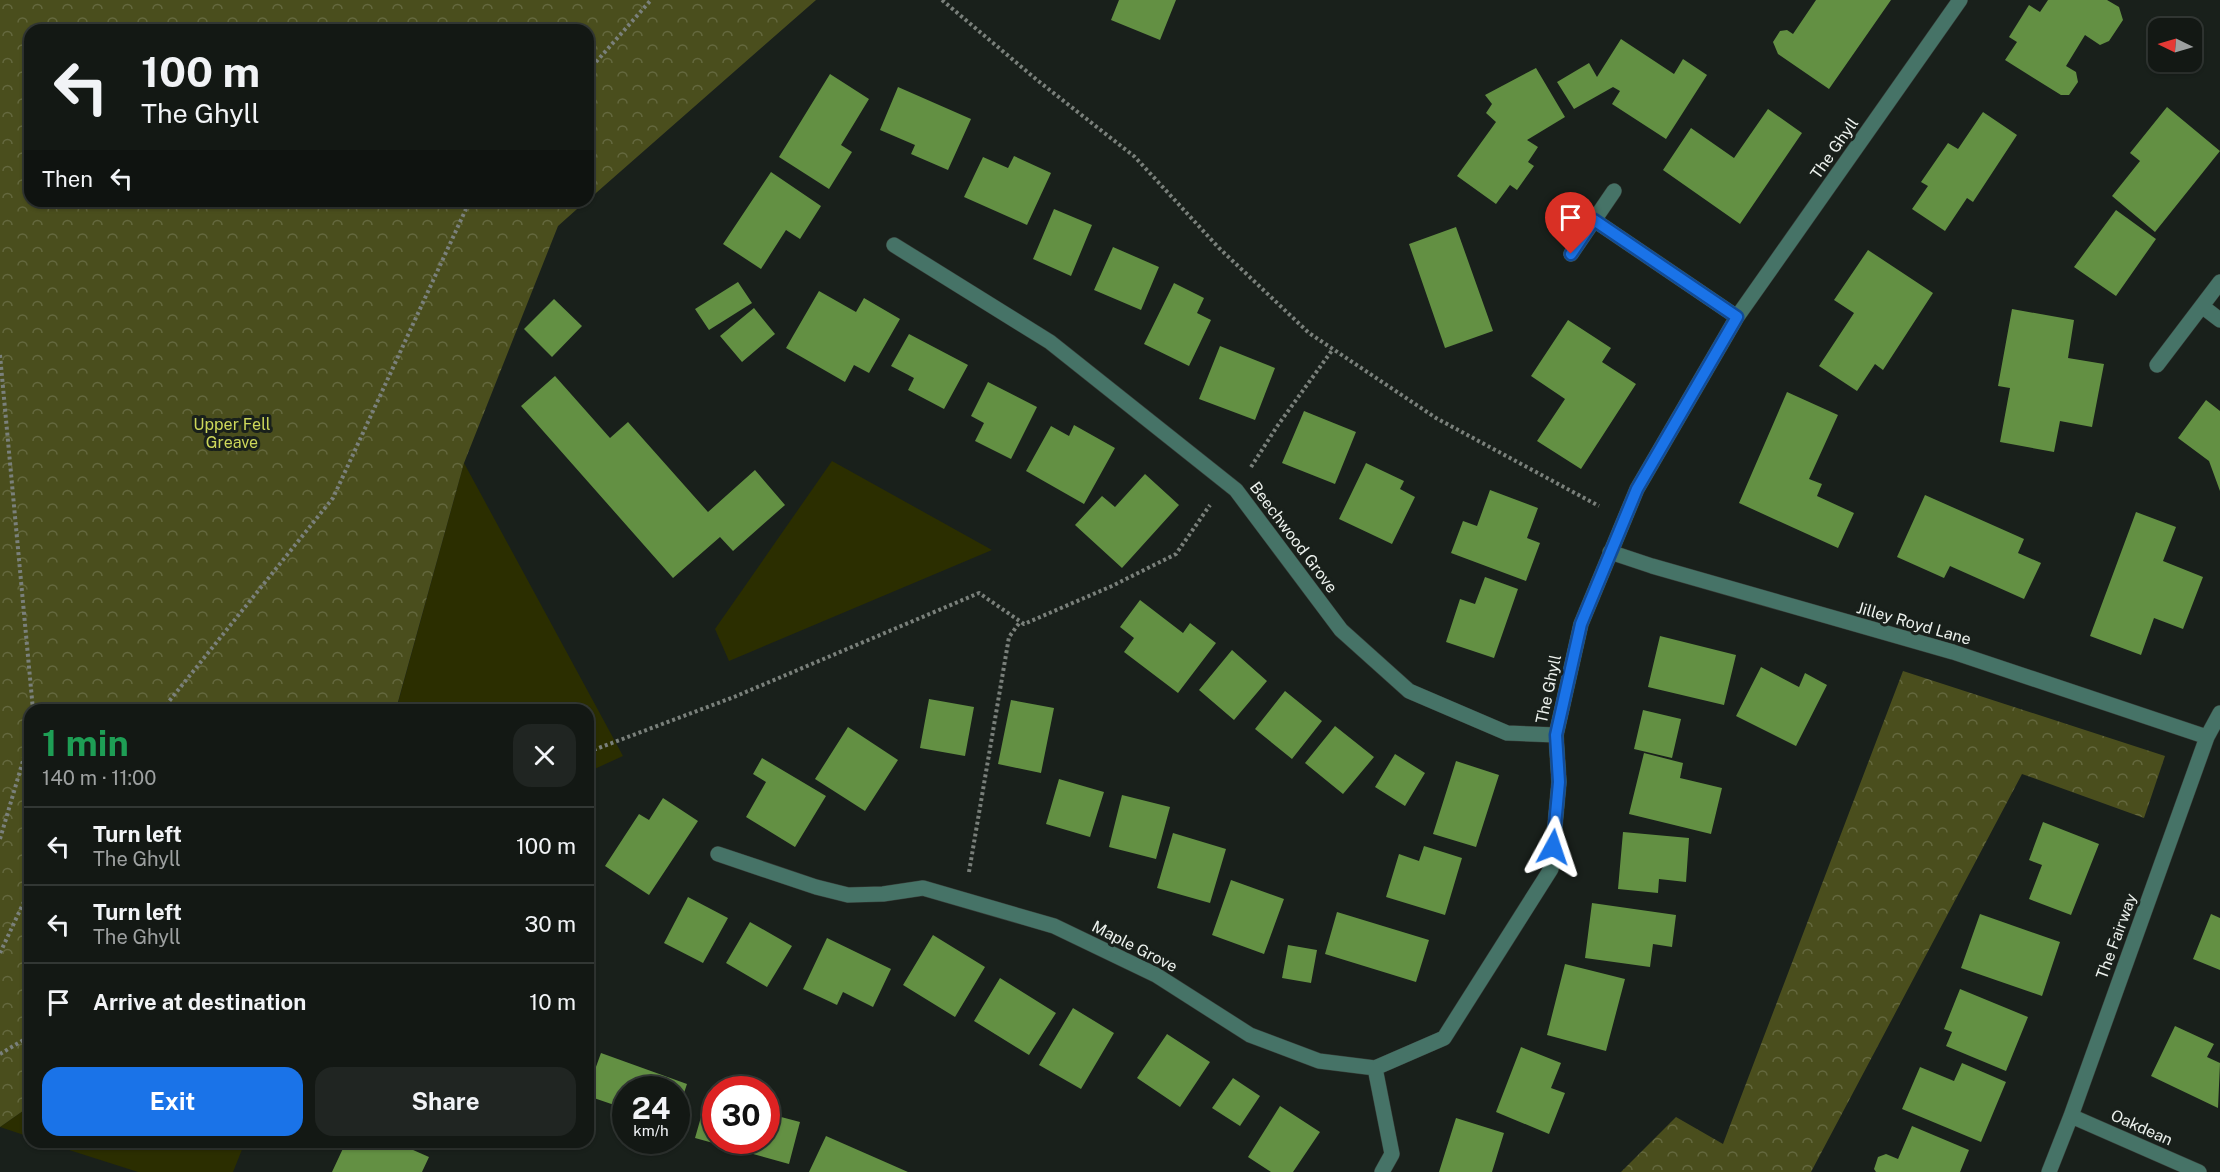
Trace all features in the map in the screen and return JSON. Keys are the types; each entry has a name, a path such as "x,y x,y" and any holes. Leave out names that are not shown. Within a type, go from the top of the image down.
{"street":[{"name":"The Ghyll","path":"1375,1068 1444,1038 1551,869 1559,782 1556,735 1581,624 1637,489 1737,317 1960,0"},
{"path":"1571,254 1614,191"},
{"path":"1594,220 1737,317"},
{"name":"Beechwood Grove","path":"894,245 1050,342 1231,486 1341,630 1409,692 1507,733 1556,735"},
{"path":"2157,365 2220,282"},
{"path":"2203,307 2220,320"},
{"name":"Jilley Royd Lane","path":"1610,552 1953,652 2207,736"},
{"name":"The Fairway","path":"2049,1172 2207,736 2220,713"},
{"name":"Maple Grove","path":"718,854 816,887 848,895 883,894 924,888 1054,926 1156,975 1250,1035 1319,1061 1375,1068"},
{"path":"1375,1068 1392,1155 1382,1172"},
{"name":"Oakdean","path":"2071,1116 2199,1172"}],"path":[{"path":"594,64 651,0"},
{"path":"942,0 1036,80 1135,157 1219,248 1309,333 1436,418 1624,519"},
{"path":"167,704 333,498 468,207"},
{"path":"594,750 734,697 979,593 1024,624 1112,586 1176,554 1278,425 1333,349"},
{"path":"0,355 32,704"},
{"path":"964,900 1009,637 1020,622"},
{"path":"0,839 24,757"},
{"path":"0,953 24,902"},
{"path":"0,1054 24,1040"}],"green space":[{"name":"Upper Fell Greave","path":"0,0 816,0 594,195 594,24 24,24 24,207 579,207 558,226 464,463 397,704 24,704 24,1110 0,1127"},
{"path":"832,461 992,550 729,661 715,629"},
{"path":"464,463 623,756 594,769 594,704 398,704"},
{"path":"1903,671 2165,756 2144,818 2022,774 1811,1172 1621,1172 1676,1117 1723,1144"},
{"path":"24,1110 24,1135 0,1127"},
{"path":"63,1148 243,1148 233,1172 138,1172"}],"building":[{"path":"1119,0 1176,0 1160,40 1111,20"},
{"path":"1816,0 1891,0 1829,89 1778,54 1773,42 1780,31 1787,30 1793,34"},
{"path":"2048,0 2107,0 2119,7 2123,20 2109,41 2100,45 2085,35 2066,66 2076,72 2078,82 2069,95 2061,95 2005,60 2017,42 2009,37 2029,5 2040,12"},
{"path":"1621,39 1674,74 1683,59 1707,75 1666,139 1612,104 1620,91 1613,87 1574,109 1557,82 1589,63 1597,77"},
{"path":"1536,68 1565,117 1527,140 1538,147 1528,162 1534,166 1517,190 1510,185 1496,204 1457,176 1496,122 1486,113 1492,104 1485,95"},
{"path":"830,74 869,99 841,145 852,152 829,189 779,157"},
{"path":"898,87 971,119 948,170 911,154 915,145 880,130"},
{"path":"2167,107 2220,151 2155,232 2112,196 2140,161 2130,153"},
{"path":"1768,109 1802,133 1740,224 1663,170 1691,128 1734,158"},
{"path":"1983,112 2017,135 1973,202 1967,198 1945,231 1912,209 1928,186 1921,182 1948,143 1958,149"},
{"path":"1014,156 1051,173 1027,225 964,197 983,157 1008,168"},
{"path":"771,172 821,206 800,239 786,230 761,269 723,244"},
{"path":"1054,209 1092,225 1071,276 1033,259"},
{"path":"2116,210 2156,239 2116,296 2074,267"},
{"path":"1456,227 1493,331 1445,348 1409,244"},
{"path":"1113,247 1159,267 1141,310 1094,290"},
{"path":"1868,250 1933,293 1883,370 1875,364 1857,391 1819,366 1854,313 1834,300"},
{"path":"738,282 752,303 709,330 695,309"},
{"path":"1174,283 1204,298 1197,313 1211,320 1189,366 1144,344"},
{"path":"819,291 856,312 864,298 900,319 869,373 854,365 845,382 786,348"},
{"path":"554,299 582,326 552,357 524,329"},
{"path":"754,308 775,334 742,362 720,336"},
{"path":"2012,309 2074,320 2068,358 2104,364 2092,427 2060,421 2054,452 2000,442 2010,388 1998,386"},
{"path":"1568,320 1611,348 1602,362 1636,384 1581,469 1537,441 1565,399 1531,376"},
{"path":"909,334 968,365 944,409 908,390 914,378 891,366"},
{"path":"1220,346 1275,368 1255,420 1199,399"},
{"path":"555,376 610,438 628,422 708,512 755,470 785,505 733,551 720,537 673,578 521,406"},
{"path":"988,382 1037,407 1011,459 975,441 984,423 971,416"},
{"path":"1787,392 1838,415 1809,479 1822,484 1817,496 1854,513 1838,548 1739,503"},
{"path":"2206,400 2220,411 2220,491 2209,461 2178,438"},
{"path":"1304,411 1356,432 1335,484 1282,463"},
{"path":"1074,425 1115,448 1084,504 1026,471 1051,426 1069,436"},
{"path":"1366,463 1404,481 1400,489 1415,497 1392,544 1339,519"},
{"path":"1145,474 1179,505 1122,568 1075,525 1102,496 1115,507"},
{"path":"1490,490 1538,508 1527,538 1540,543 1526,581 1451,553 1463,521 1477,526"},
{"path":"1925,495 2024,539 2018,553 2041,563 2024,599 1950,566 1944,578 1897,557"},
{"path":"2136,512 2176,527 2163,561 2203,577 2183,629 2154,618 2141,655 2090,636"},
{"path":"1485,577 1518,589 1494,658 1446,642 1460,599 1475,604"},
{"path":"1140,600 1183,633 1190,623 1216,643 1178,693 1124,652 1134,638 1120,627"},
{"path":"1660,636 1736,655 1724,705 1648,687"},
{"path":"1232,650 1267,681 1234,720 1199,690"},
{"path":"1761,667 1799,687 1805,673 1827,685 1796,746 1736,716"},
{"path":"1285,691 1322,721 1292,759 1255,729"},
{"path":"929,699 974,707 965,756 920,748"},
{"path":"1011,700 1054,708 1041,773 998,764"},
{"path":"1643,710 1681,719 1672,758 1634,749"},
{"path":"1335,726 1374,757 1343,794 1305,763"},
{"path":"848,727 898,760 865,811 815,779"},
{"path":"1644,753 1683,763 1680,778 1722,788 1711,834 1629,814"},
{"path":"1395,754 1425,773 1405,806 1375,787"},
{"path":"762,758 826,796 795,847 746,817 766,782 753,774"},
{"path":"1456,761 1499,775 1476,847 1433,834"},
{"path":"1059,779 1104,792 1090,837 1046,824"},
{"path":"1122,795 1170,807 1156,859 1109,847"},
{"path":"663,798 698,821 649,895 605,866 639,814 649,820"},
{"path":"2043,822 2099,844 2071,915 2029,899 2042,865 2029,860"},
{"path":"1623,832 1689,838 1686,882 1659,879 1658,893 1618,889"},
{"path":"1173,833 1226,849 1210,903 1157,888"},
{"path":"1424,846 1462,858 1445,915 1386,897 1399,854 1419,861"},
{"path":"1231,880 1284,899 1264,954 1212,935"},
{"path":"688,897 728,918 703,963 664,943"},
{"path":"1592,903 1676,915 1672,947 1653,944 1650,967 1585,958"},
{"path":"1337,912 1429,940 1416,982 1325,954"},
{"path":"1980,914 2060,942 2042,996 1961,968"},
{"path":"2211,914 2220,918 2220,970 2193,959"},
{"path":"750,922 792,946 767,987 726,963"},
{"path":"933,935 985,967 955,1017 903,985"},
{"path":"827,938 891,969 873,1007 843,992 837,1005 803,989"},
{"path":"1288,945 1317,950 1311,983 1282,978"},
{"path":"1565,964 1625,979 1606,1051 1547,1035"},
{"path":"1000,978 1056,1013 1029,1055 974,1021"},
{"path":"1960,989 2028,1017 2006,1071 1946,1046 1952,1032 1944,1029"},
{"path":"1073,1008 1114,1033 1081,1089 1039,1065"},
{"path":"2175,1026 2214,1044 2207,1057 2220,1063 2218,1108 2151,1076"},
{"path":"1167,1034 1210,1062 1180,1107 1137,1078"},
{"path":"1521,1047 1561,1063 1551,1088 1565,1093 1549,1134 1496,1112"},
{"path":"601,1053 665,1076 612,1076 612,1104 594,1098 594,1072"},
{"path":"1962,1063 2006,1082 1981,1142 1902,1109 1920,1067 1954,1081"},
{"path":"1233,1078 1260,1096 1240,1126 1212,1108"},
{"path":"1280,1106 1320,1132 1293,1172 1271,1172 1248,1157"},
{"path":"702,1114 702,1140 695,1138"},
{"path":"780,1117 800,1122 789,1164 753,1154 780,1154"},
{"path":"1456,1118 1504,1133 1492,1172 1439,1172"},
{"path":"1912,1126 1969,1150 1960,1172 1876,1172 1874,1169 1878,1157 1886,1154 1898,1159"},
{"path":"826,1136 908,1172 809,1172"},
{"path":"343,1148 409,1148 429,1157 422,1172 332,1172"}],"route":[{"path":"1553,847 1559,782 1556,735 1581,624 1637,489 1737,317 1594,220 1571,254"}]}
